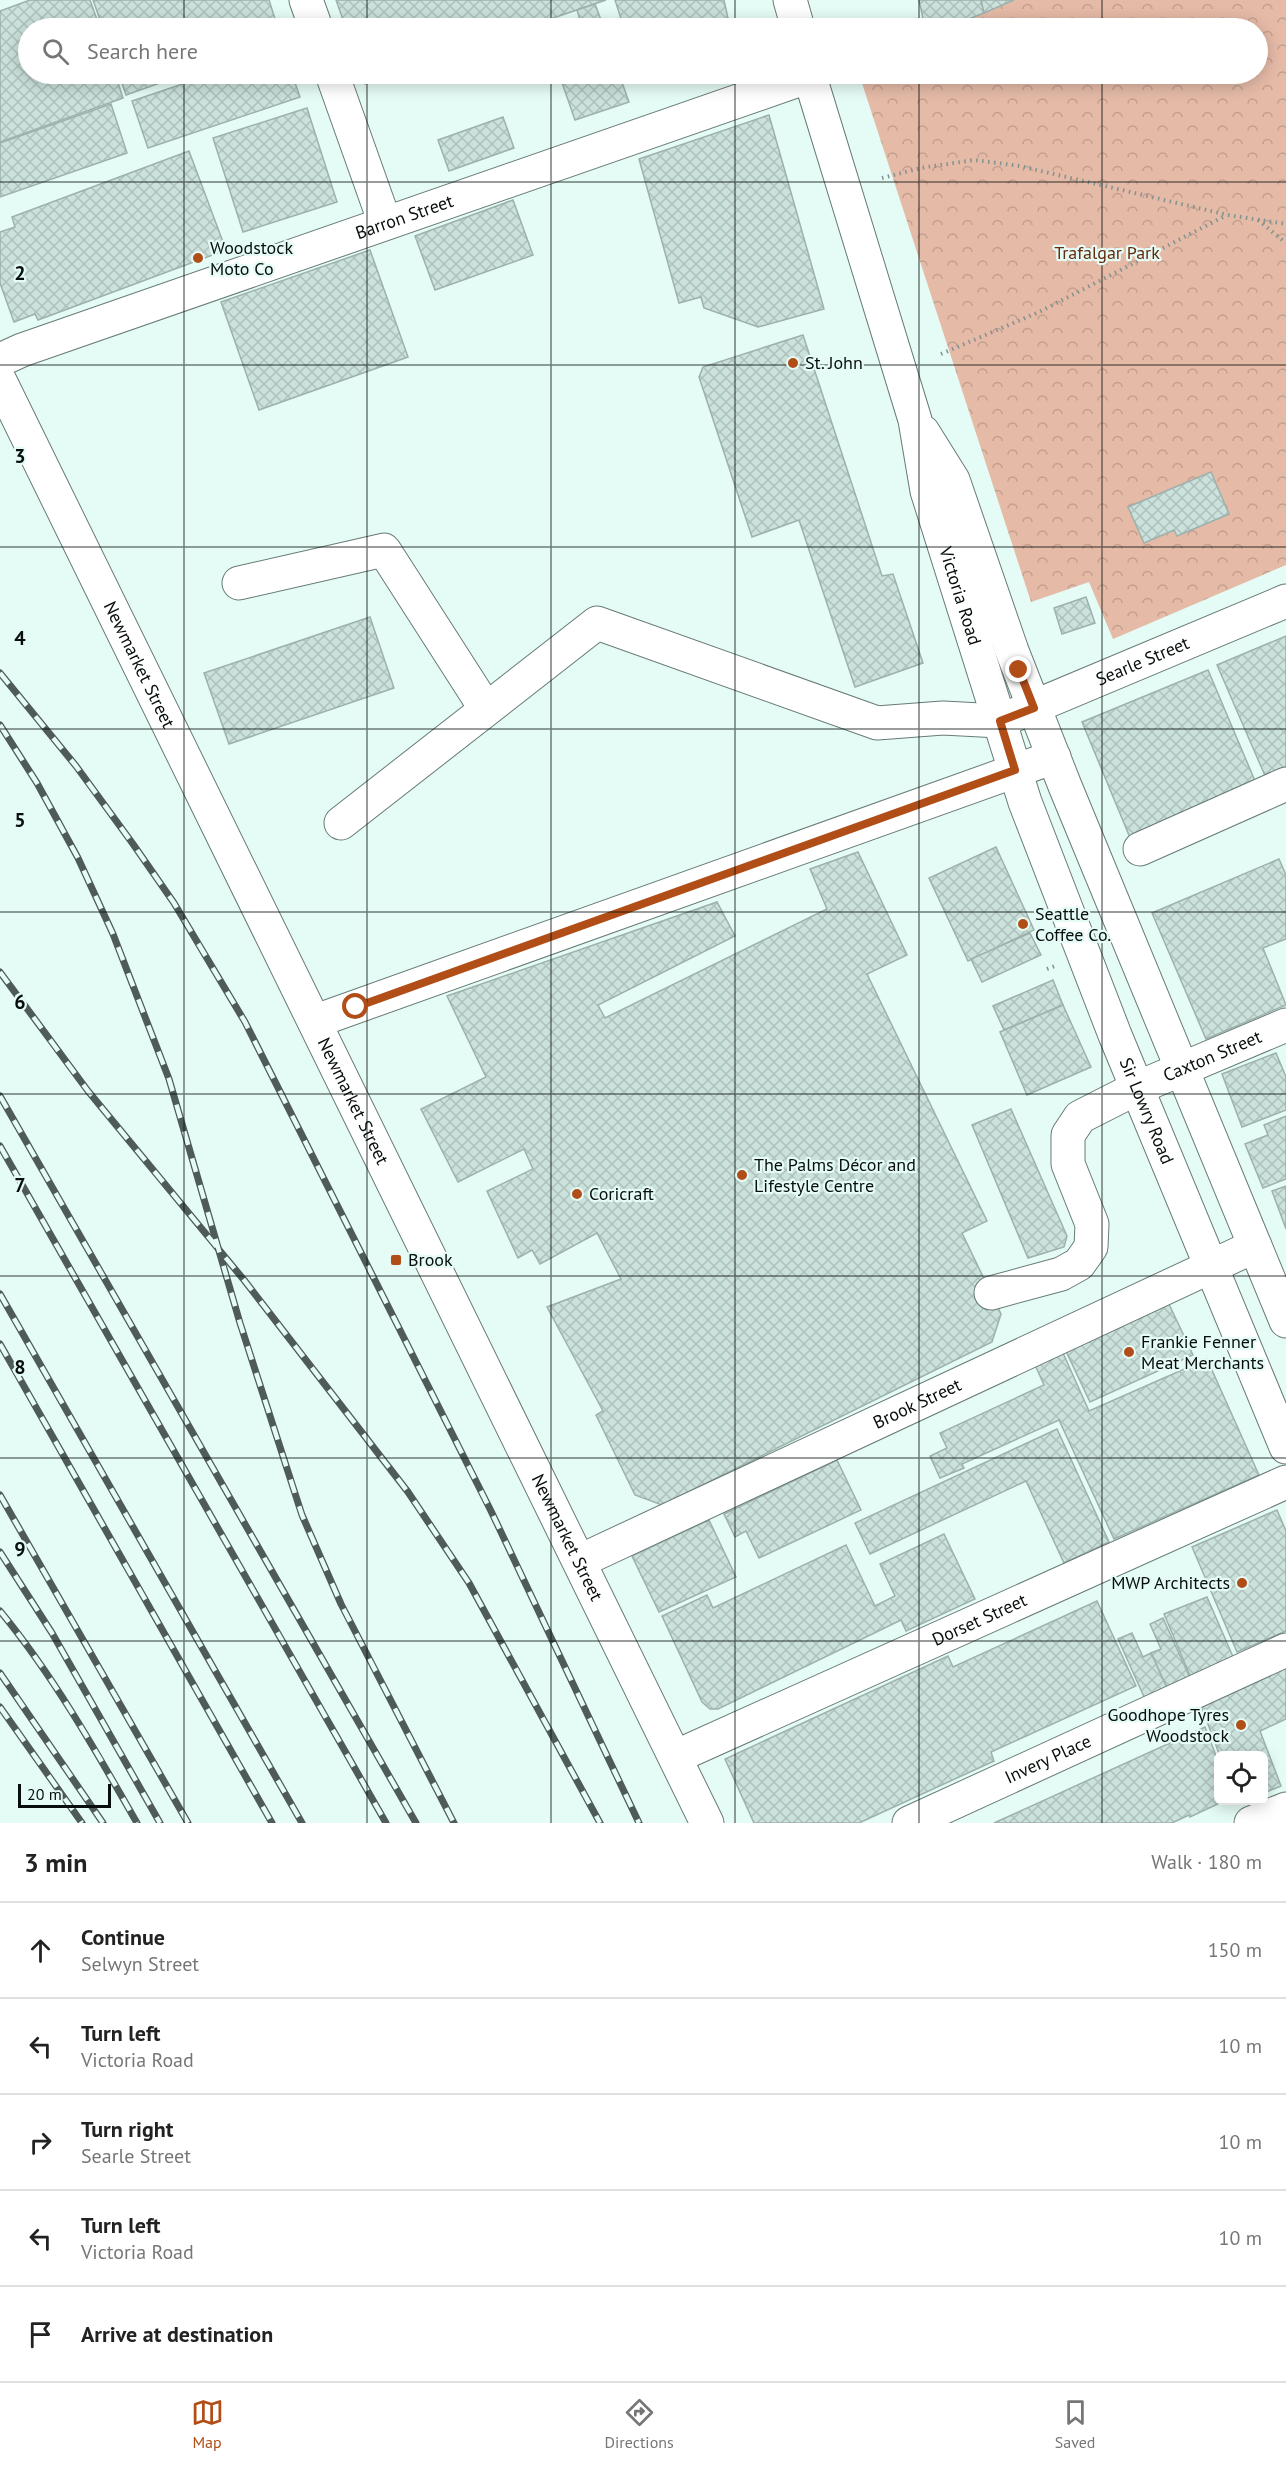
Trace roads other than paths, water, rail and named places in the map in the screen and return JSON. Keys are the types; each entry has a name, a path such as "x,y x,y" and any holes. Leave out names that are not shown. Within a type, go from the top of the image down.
{"street":[{"path":"790,0 795,18"},
{"path":"336,84 385,223"},
{"name":"Barron Street","path":"0,360 34,346 784,84"},
{"name":"Victoria Road","path":"813,84 915,420 927,491 1015,770"},
{"name":"Newmarket Street","path":"0,381 316,1021 707,1823"},
{"name":"Victoria Road","path":"915,420 953,480 1034,708"},
{"path":"238,583 384,550 486,709"},
{"name":"Searle Street","path":"1000,721 1286,601"},
{"path":"341,823 597,622 877,723 943,718 1000,721"},
{"path":"1034,708 1286,1321"},
{"path":"316,1021 1054,757"},
{"name":"Sir Lowry Road","path":"1015,770 1033,824 1137,1088 1286,1447"},
{"path":"1140,849 1283,792"},
{"name":"Caxton Street","path":"991,1293 1061,1274 1079,1264 1091,1247 1092,1224 1068,1164 1068,1135 1080,1117 1137,1088 1286,1025"},
{"name":"Brook Street","path":"580,1561 1255,1246"},
{"name":"Dorset Street","path":"675,1757 1286,1482"},
{"name":"Invery Place","path":"909,1823 1286,1650"},
{"path":"1251,1823 1286,1809"}],"railway":[{"path":"0,673 76,766 133,844 174,903 245,1022 491,1511 639,1823"},
{"path":"0,725 37,783 78,858 113,934 169,1079 240,1323 302,1515 341,1604 454,1823"},
{"path":"0,972 88,1091 244,1280 408,1492 469,1583 600,1823"},
{"path":"0,1096 416,1823"},
{"path":"0,1146 386,1823"},
{"path":"0,1294 302,1823"},
{"path":"0,1344 272,1823"},
{"path":"0,1495 188,1823"},
{"path":"0,1552 52,1633 160,1823"},
{"path":"0,1611 56,1687 137,1823"},
{"path":"0,1673 103,1823"},
{"path":"0,1707 82,1823"}],"place":[{"name":"Woodstock Moto Co","path":"198,258"},
{"name":"St. John","path":"793,363"},
{"name":"Seattle Coffee Co.","path":"1023,924"},
{"name":"The Palms Décor and Lifestyle Centre","path":"742,1175"},
{"name":"Coricraft","path":"577,1194"},
{"name":"Brook","path":"396,1260"},
{"name":"Frankie Fenner Meat Merchants","path":"1129,1352"},
{"name":"MWP Architects","path":"1242,1583"},
{"name":"Goodhope Tyres Woodstock","path":"1241,1725"}],"park label":[{"name":"Trafalgar Park","path":"1107,253"}]}
